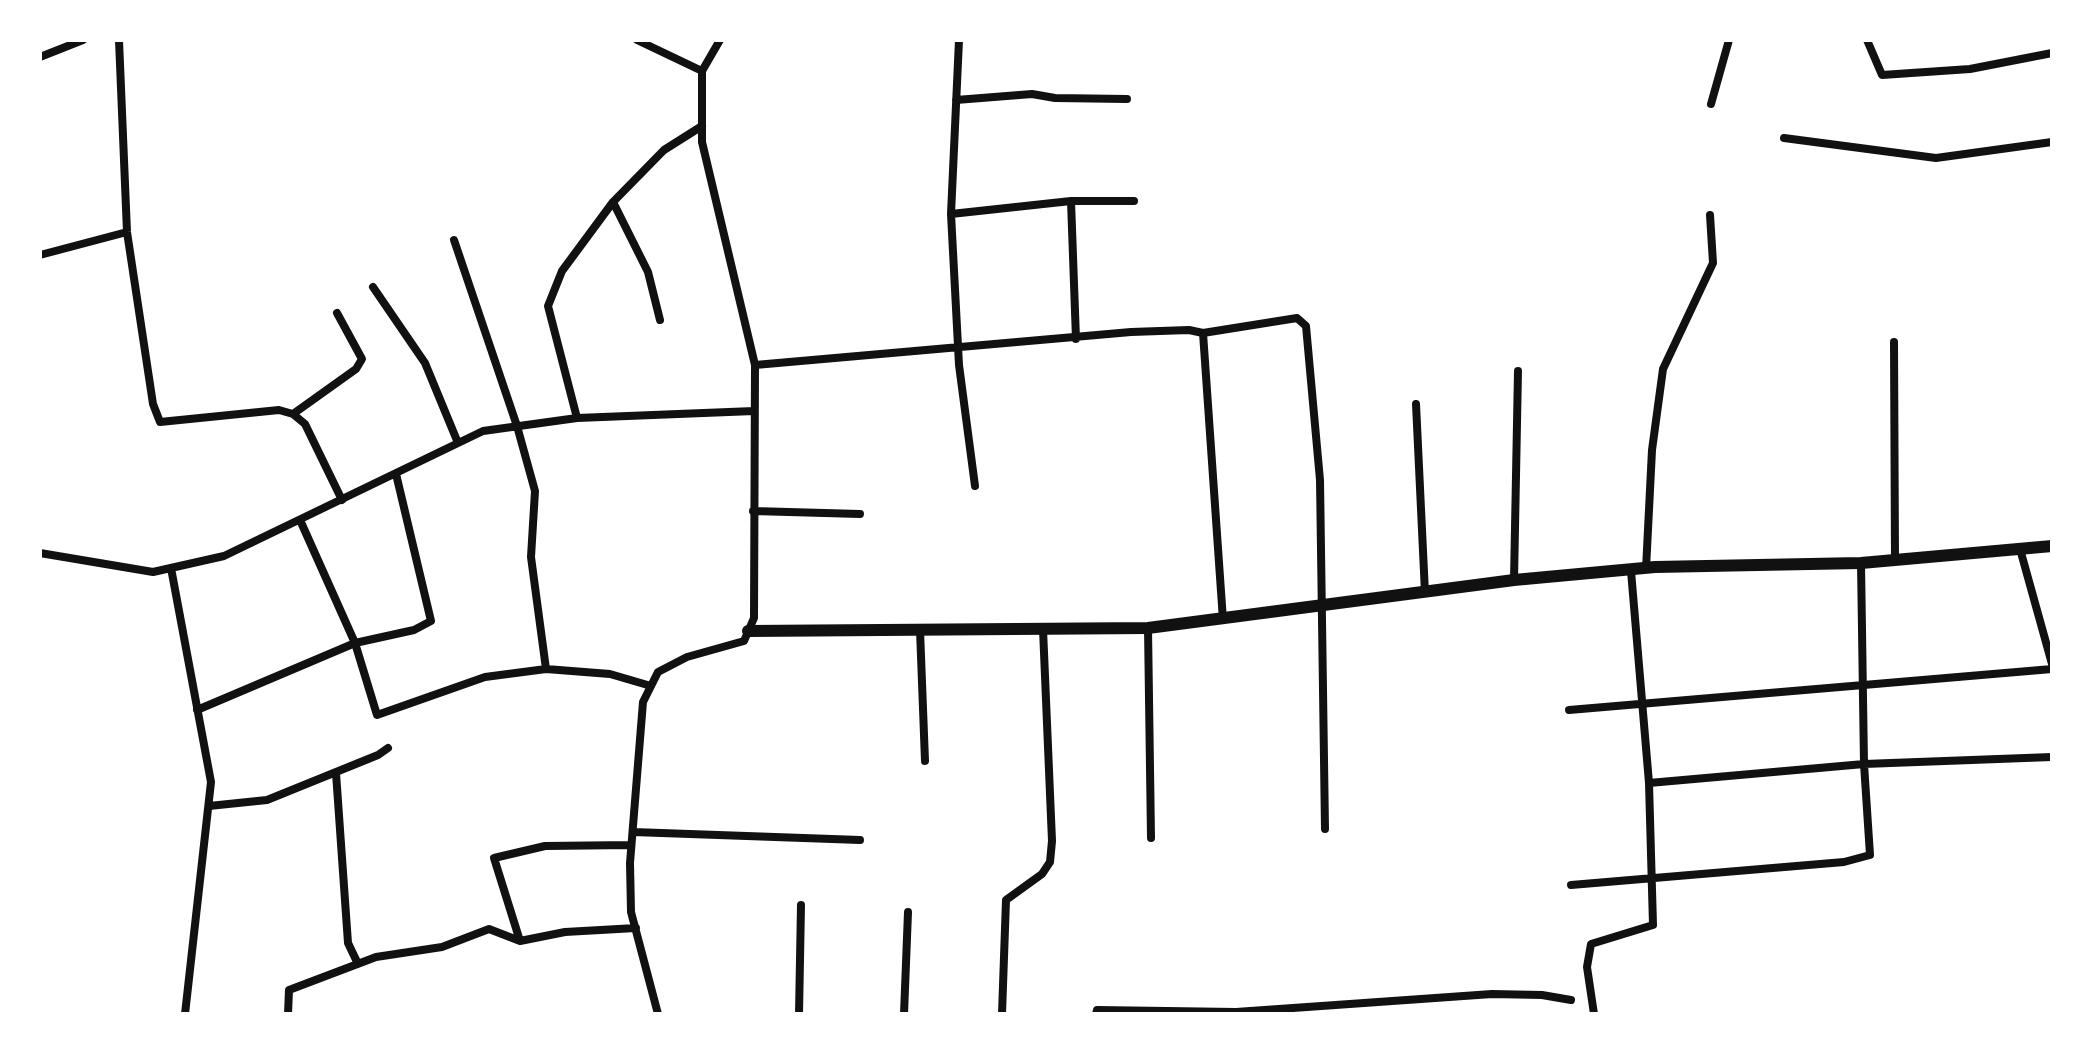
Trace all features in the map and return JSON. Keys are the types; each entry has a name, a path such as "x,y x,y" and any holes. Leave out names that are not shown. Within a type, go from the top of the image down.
{"street":[{"path":"40,57 83,40"},
{"path":"119,40 127,232 153,404 160,422 279,410 293,414 305,424 342,500"},
{"path":"637,40 702,71"},
{"path":"658,1014 631,912 631,845 643,702 658,672 687,657 744,641 754,618 755,365 702,142 702,71 720,40"},
{"path":"959,40 951,214 959,347 975,486"},
{"path":"1711,104 1729,40"},
{"path":"1867,40 1882,75 1970,69 2052,53"},
{"path":"956,100 1032,94 1055,98 1127,99"},
{"path":"577,418 548,306 562,271 613,202 664,150 702,126"},
{"path":"1784,138 1936,158 2052,142"},
{"path":"951,214 1071,201 1134,201"},
{"path":"1071,201 1076,339"},
{"path":"613,202 648,272 660,320"},
{"path":"1646,569 1652,450 1663,369 1713,263 1710,215"},
{"path":"40,255 127,232"},
{"path":"454,240 517,426 535,491 531,557 546,669"},
{"path":"373,287 425,363 458,443"},
{"path":"293,414 356,369 362,359 337,313"},
{"path":"755,365 1174,330 1203,333 1297,318 1306,326 1320,480 1325,829"},
{"path":"1203,333 1223,620"},
{"path":"1894,342 1895,560"},
{"path":"1514,580 1518,371"},
{"path":"1416,404 1425,593"},
{"path":"40,553 153,572 224,556 483,431 577,418 754,411"},
{"path":"197,710 355,643 414,630 431,621 396,474"},
{"path":"753,511 860,514"},
{"path":"300,520 355,643 377,715 485,677 546,669 610,674 651,686"},
{"path":"748,631 1148,628 1323,608 1514,580 1646,569 1861,563 2052,546"},
{"path":"1569,710 2052,666 2020,549"},
{"path":"1571,885 1844,862 1870,855 1864,764 1861,563"},
{"path":"171,568 211,782 185,1014"},
{"path":"1594,1014 1587,967 1591,944 1653,925 1649,783 1631,571"},
{"path":"1148,628 1151,838"},
{"path":"1002,1014 1006,900 1042,874 1050,862 1052,841 1043,629"},
{"path":"920,630 925,761"},
{"path":"209,806 267,800 336,773 388,748"},
{"path":"1649,783 1864,764 2052,757"},
{"path":"336,773 348,943 358,964"},
{"path":"633,832 860,840"},
{"path":"520,941 494,858 545,846 631,845"},
{"path":"799,1014 801,905"},
{"path":"904,1014 908,912"},
{"path":"288,1014 289,990 358,964 442,947 489,929 520,941 565,932 636,928"},
{"path":"1096,1014 1097,1010 1236,1013 1492,994 1542,995 1571,1000"}]}
